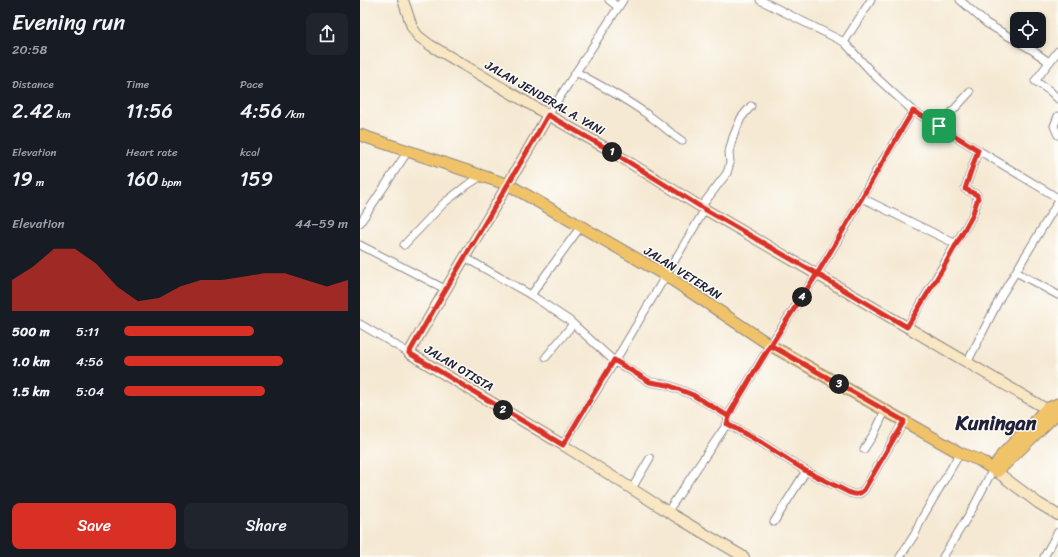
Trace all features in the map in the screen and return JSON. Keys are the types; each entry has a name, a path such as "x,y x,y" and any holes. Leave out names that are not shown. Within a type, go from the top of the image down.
{"main road":[{"name":"JALAN JENDERAL A. YANI","path":"403,0 412,26 418,36 430,45 606,148 703,208 1053,413"},
{"name":"JALAN OTISTA","path":"548,115 509,185 464,256 409,353 563,445 631,490 744,557"},
{"name":"JALAN VETERAN","path":"360,135 483,175 509,185 665,275 770,345 960,453 979,460 995,471"},
{"path":"1053,413 1002,455 995,471 1038,503 1058,515"}],"street":[{"path":"609,0 618,7"},
{"path":"548,115 623,0"},
{"path":"760,0 844,42 876,78 913,111 1058,198 1001,296 967,363"},
{"path":"844,42 871,0"},
{"path":"960,0 986,23 1032,50 1049,62"},
{"path":"1058,51 1036,81 1050,90 1058,99"},
{"path":"576,72 617,94 649,115 682,141"},
{"path":"939,126 970,92"},
{"path":"563,445 665,275 703,208 727,173 730,163 730,152 733,137 741,118 751,106"},
{"path":"668,512 728,420 770,345 817,274 913,111"},
{"path":"1058,116 1054,126 1058,135"},
{"path":"907,327 942,270 972,216 977,195 965,189 978,150"},
{"path":"360,223 408,151"},
{"path":"404,245 444,203 483,175"},
{"path":"862,198 956,244"},
{"path":"531,295 581,226"},
{"path":"360,245 445,289"},
{"path":"464,256 531,295 573,324 614,360 650,382 668,385 693,395 762,443 806,471 850,493 856,495 860,494 864,490 904,421"},
{"path":"1016,272 1058,295"},
{"path":"360,324 409,353"},
{"path":"546,357 573,324"},
{"path":"864,449 886,411"},
{"path":"900,557 960,453"},
{"path":"631,490 650,458"},
{"path":"774,522 806,471"},
{"path":"943,557 995,471"},
{"path":"1044,557 1058,532"}],"district":[{"name":"Kuningan","path":"996,423"}],"route":[{"path":"939,126 913,111 817,274 701,207 606,148 548,115 509,185 445,289 409,353 563,445 614,360 650,382 668,385 693,395 728,416 770,345 904,421 864,490 860,494 856,495 850,493 806,471 762,443 727,424 728,416 749,381 770,345 817,274 907,327 942,270 972,216 978,198 977,195 968,192 965,189 978,150 939,126"}]}
